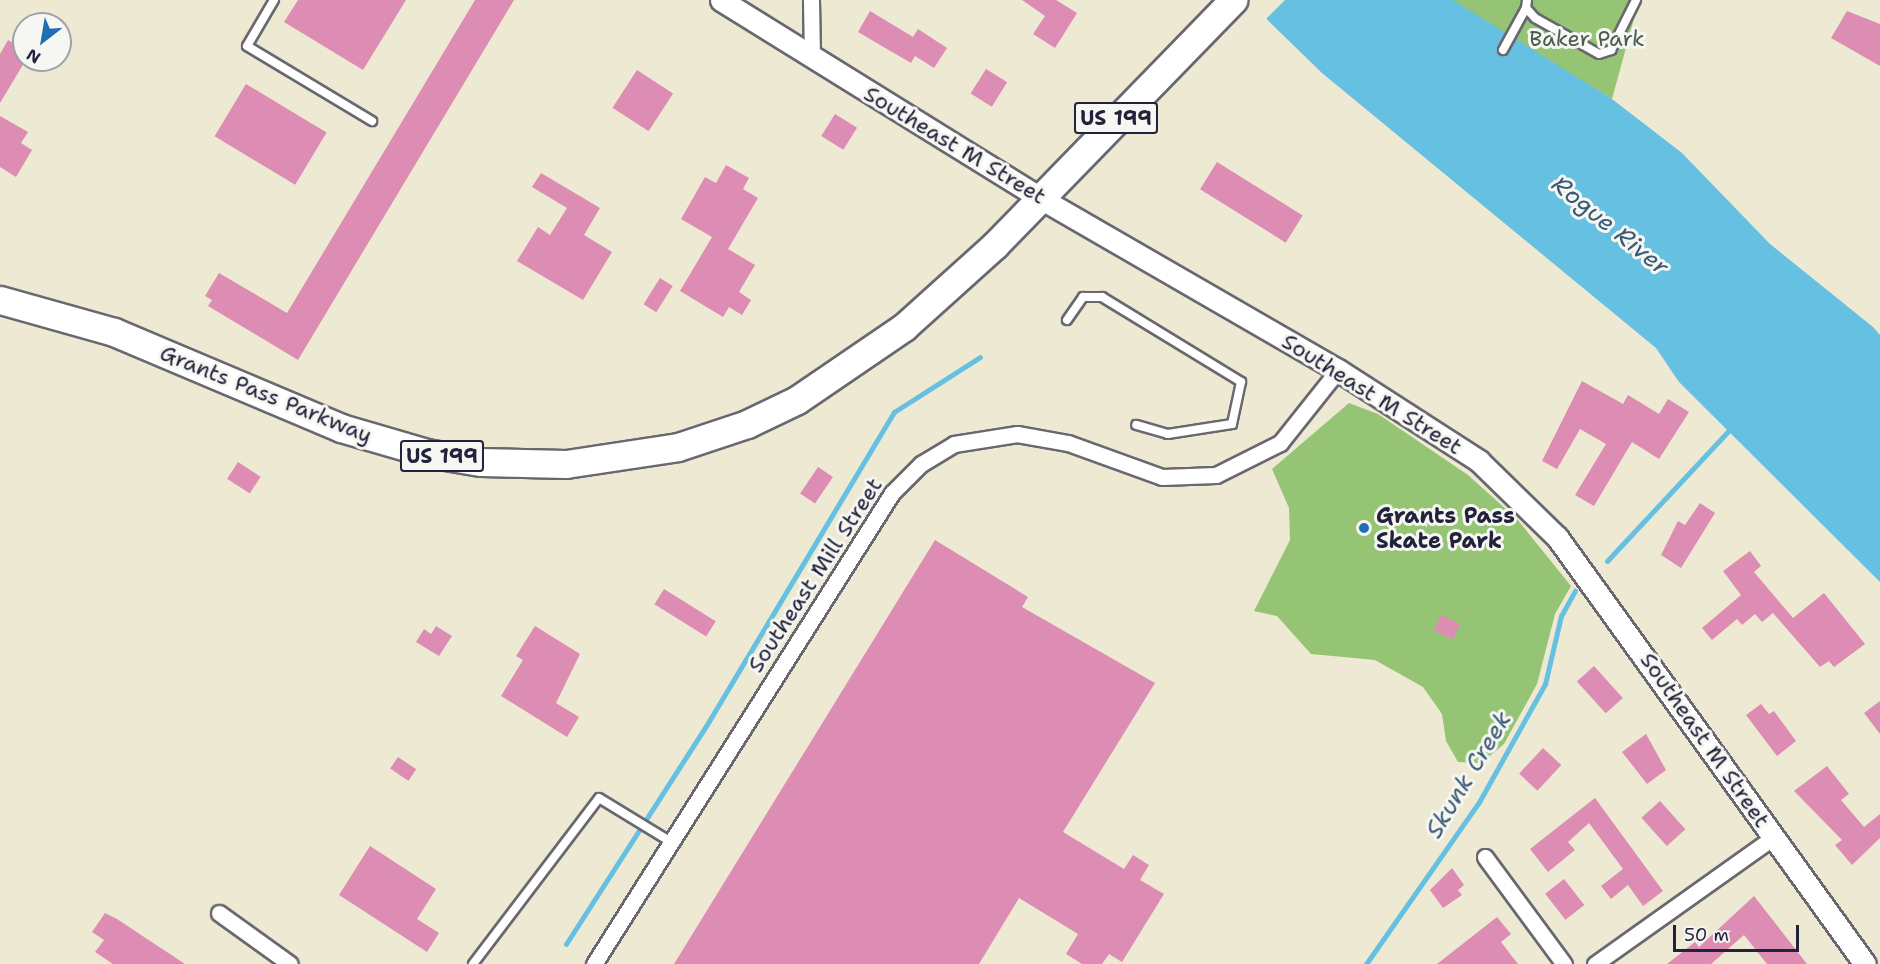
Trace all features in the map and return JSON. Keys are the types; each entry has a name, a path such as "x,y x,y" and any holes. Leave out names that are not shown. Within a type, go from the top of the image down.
{"highway":[{"name":"Grants Pass Parkway","path":"0,300 114,332 312,417 406,448 498,463 595,462 700,441 814,390 904,327 1040,198 1233,0"}],"street":[{"name":"Southeast M Street","path":"721,0 1040,198 1338,370 1479,461 1557,537 1865,964"},
{"path":"811,0 812,55"},
{"name":"Southeast Mill Street","path":"594,964 892,493 937,452 994,434 1039,436 1162,477 1216,475 1280,443 1338,370"},
{"path":"1595,964 1774,837"},
{"path":"1485,857 1564,964"},
{"path":"219,913 290,964"}],"lane":[{"path":"274,0 247,46 372,121"},
{"path":"1503,50 1526,4 1599,54 1611,50 1636,0"},
{"path":"1067,320 1083,297 1102,297 1241,382 1232,424 1168,434 1136,425"},
{"path":"473,964 599,798 671,842"}],"green space":[{"name":"Baker Park","path":"1453,0 1639,0 1612,99 1464,11"},
{"name":"Grants Pass Skate Park","path":"1349,403 1378,414 1468,475 1517,519 1571,586 1555,614 1537,684 1504,744 1481,763 1458,762 1446,741 1442,714 1423,687 1375,660 1311,654 1277,616 1254,611 1290,540 1289,508 1272,469"}],"water":[{"name":"Rogue River","path":"1247,0 1453,0 1612,99 1682,153 1770,244 1873,327 1880,335 1880,582 1679,382 1656,348 1322,73"}],"pier":[{"path":"1244,0 1285,0 1264,21"}],"building":[{"path":"298,0 406,0 363,70 284,22"},
{"path":"475,0 514,0 298,360 208,306 212,300 205,296 219,273 287,313"},
{"path":"1022,0 1056,0 1077,13 1055,48 1033,34 1045,16"},
{"path":"870,11 913,37 918,29 947,48 934,68 915,56 911,63 858,32"},
{"path":"1847,11 1880,24 1880,66 1831,38"},
{"path":"8,40 12,42 12,72 19,72 0,103 0,54"},
{"path":"986,69 1007,82 992,107 971,94"},
{"path":"637,70 673,93 649,131 612,108"},
{"path":"246,84 327,132 295,185 215,136"},
{"path":"835,114 857,128 843,150 821,136"},
{"path":"0,116 28,132 21,143 32,150 16,177 0,167"},
{"path":"1217,162 1303,216 1286,243 1200,189"},
{"path":"726,165 749,178 743,189 758,198 728,249 755,265 739,292 751,300 742,315 729,307 723,317 680,291 712,237 681,219 705,177 716,183"},
{"path":"541,173 600,208 584,235 612,252 583,300 517,261 538,227 550,235 567,208 532,187"},
{"path":"660,278 673,286 656,312 644,304"},
{"path":"1582,381 1623,404 1628,395 1659,414 1668,399 1689,412 1659,459 1632,442 1594,506 1575,495 1606,444 1580,429 1557,469 1542,461"},
{"path":"238,462 261,477 250,493 227,479"},
{"path":"818,467 833,477 815,504 800,494"},
{"path":"1700,503 1715,513 1681,568 1661,555 1678,521 1685,525"},
{"path":"935,540 1028,597 1022,607 1155,683 1063,832 1124,869 1133,855 1149,865 1140,880 1164,894 1122,962 1109,954 1102,964 1082,964 1066,954 1078,934 1019,898 979,964 674,964"},
{"path":"1750,551 1761,566 1754,572 1793,618 1824,593 1865,644 1834,667 1829,661 1820,667 1773,613 1762,622 1755,614 1742,625 1737,619 1712,640 1702,628 1741,595 1723,571"},
{"path":"664,589 716,621 706,637 654,604"},
{"path":"1441,615 1460,624 1453,639 1434,630"},
{"path":"436,626 452,636 439,656 416,642 424,629 431,634"},
{"path":"535,626 580,654 556,703 579,717 567,737 501,696 523,660 516,656"},
{"path":"1594,666 1623,698 1606,713 1577,681"},
{"path":"1880,701 1880,734 1864,713"},
{"path":"1761,704 1769,714 1774,711 1796,741 1777,756 1746,715"},
{"path":"1646,734 1666,770 1647,784 1622,752"},
{"path":"1543,748 1561,765 1537,791 1519,774"},
{"path":"398,757 416,769 408,781 390,769"},
{"path":"1827,766 1849,794 1841,800 1864,827 1880,814 1880,838 1852,865 1835,845 1842,840 1794,791"},
{"path":"1595,798 1663,891 1643,906 1628,885 1611,899 1601,886 1623,869 1589,823 1568,842 1575,850 1548,872 1530,849"},
{"path":"1660,801 1685,829 1667,846 1641,818"},
{"path":"370,846 436,889 417,919 439,933 427,952 339,895"},
{"path":"1452,868 1464,885 1458,890 1462,895 1443,908 1430,890"},
{"path":"1564,879 1584,905 1565,920 1545,894"},
{"path":"1754,896 1807,964 1767,964 1744,935 1711,964 1667,964 1695,942 1699,947"},
{"path":"105,913 185,964 113,964 95,952 104,940 92,932"},
{"path":"1497,917 1511,934 1501,942 1518,964 1437,964"}],"waterway":[{"path":"566,944 706,726 894,412 980,357"},
{"name":"Skunk Creek","path":"1607,561 1733,426"},
{"name":"Skunk Creek","path":"1366,964 1479,802 1545,684 1561,616 1575,591"}],"place":[{"name":"Grants Pass Skate Park","path":"1364,528"}]}
